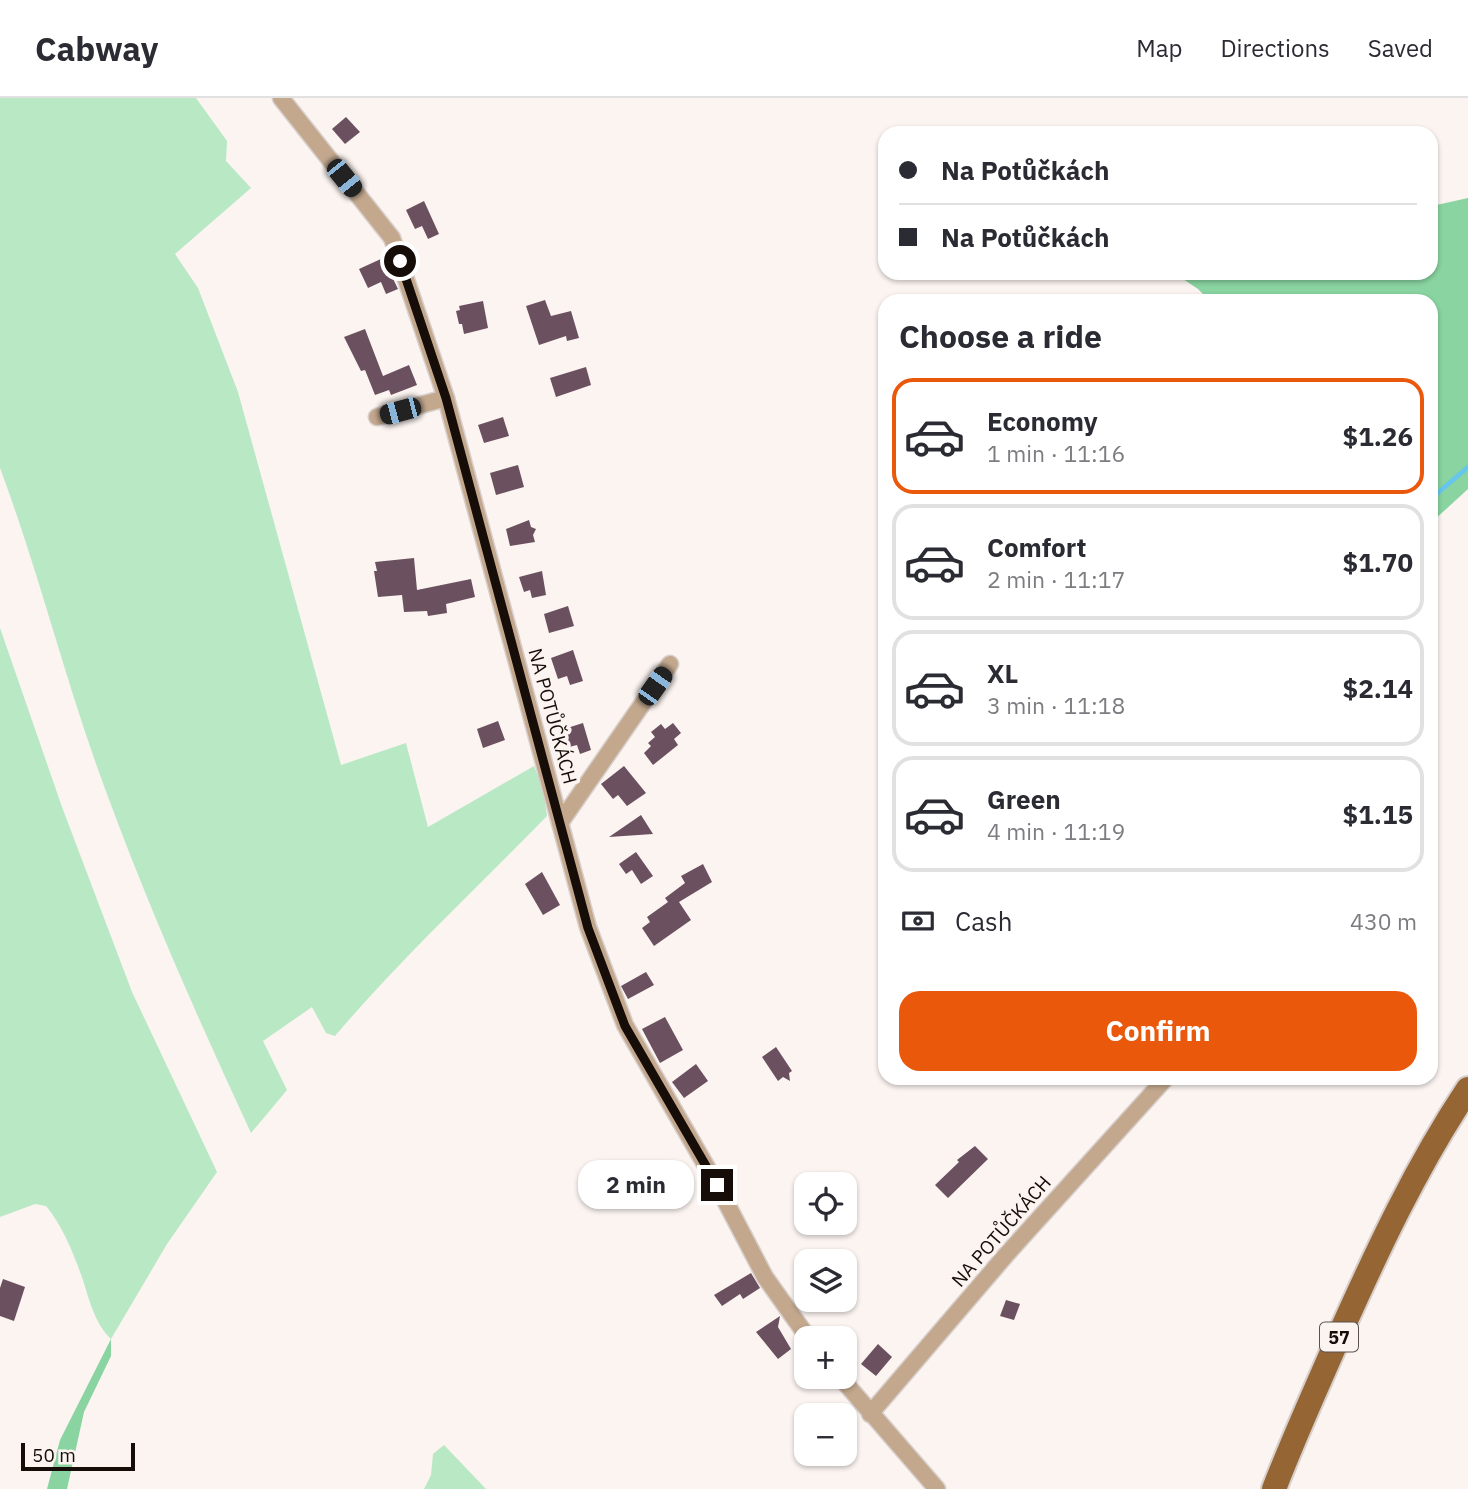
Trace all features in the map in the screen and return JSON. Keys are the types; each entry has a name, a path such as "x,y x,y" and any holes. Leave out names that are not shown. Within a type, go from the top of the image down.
{"main road":[{"name":"57","path":"1274,1489 1358,1294 1408,1187 1468,1089"}],"street":[{"name":"NA POTŮČKÁCH","path":"281,98 392,238 446,398 588,928 625,1026 717,1185 765,1277 800,1326"},
{"path":"377,417 446,398"},
{"path":"560,823 670,664"},
{"name":"NA POTŮČKÁCH","path":"870,1414 1006,1255 1160,1085"},
{"path":"850,1389 937,1489"}],"green space":[{"path":"0,98 196,98 227,141 226,161 251,188 175,254 198,288 238,392 341,765 406,743 428,827 534,766 543,789 547,816 412,951 335,1036 326,1033 312,1007 263,1041 287,1090 251,1133 168,948 112,808 0,468"},
{"path":"1468,198 1468,489 1438,516 1438,294 1203,294 1184,280 1438,280 1438,205"},
{"path":"0,628 62,807 132,992 217,1172 167,1244 111,1339 97,1319 68,1241 46,1206 35,1204 0,1217"},
{"path":"111,1339 111,1356 84,1412 67,1489 47,1489 60,1440"},
{"path":"444,1445 486,1489 424,1489 431,1475 433,1454"}],"building":[{"path":"346,117 360,132 345,144 332,129"},
{"path":"424,201 439,234 428,239 422,226 415,229 406,210"},
{"path":"383,258 398,289 386,294 381,282 368,288 359,269"},
{"path":"545,300 551,316 571,311 579,338 567,341 566,336 539,345 526,306"},
{"path":"483,301 488,328 464,334 456,311 460,310 459,306"},
{"path":"365,329 383,376 409,365 417,385 391,395 389,390 375,395 365,370 361,371 344,337"},
{"path":"586,367 591,385 556,397 550,378"},
{"path":"503,417 509,436 484,443 478,425"},
{"path":"518,465 524,487 496,495 490,473"},
{"path":"529,520 531,527 536,529 533,535 535,542 510,546 506,529"},
{"path":"414,558 417,590 471,579 475,597 446,604 447,613 428,616 427,611 404,612 402,595 378,597 375,562"},
{"path":"542,571 546,595 532,598 530,590 524,592 519,577"},
{"path":"568,606 574,626 549,633 544,614"},
{"path":"573,650 583,681 570,685 567,676 558,679 551,658"},
{"path":"498,721 505,740 483,748 477,729"},
{"path":"583,723 591,750 580,754 577,745 565,748 562,737 566,736 564,729"},
{"path":"673,723 681,733 674,739 678,745 653,765 644,753 651,746 648,743 655,737 651,732 661,724 665,729"},
{"path":"624,766 646,793 627,806 618,795 613,799 601,784"},
{"path":"641,815 653,834 609,837"},
{"path":"636,852 653,876 641,884 632,870 626,874 619,864"},
{"path":"703,864 712,882 679,902 691,920 654,946 642,928 650,922 647,917 668,902 665,898 685,883 681,876"},
{"path":"542,872 560,905 543,915 525,884"},
{"path":"646,972 654,985 628,999 621,986"},
{"path":"665,1017 683,1050 660,1063 642,1029"},
{"path":"776,1047 792,1071 789,1073 790,1081 783,1077 778,1081 762,1057"},
{"path":"696,1064 708,1081 684,1098 672,1082"},
{"path":"975,1146 988,1159 948,1198 935,1185 959,1162 957,1160"},
{"path":"751,1273 760,1288 743,1299 740,1294 722,1306 714,1295"},
{"path":"3,1279 25,1287 14,1321 0,1316 0,1288"},
{"path":"1006,1300 1020,1304 1014,1320 1000,1316"},
{"path":"780,1316 778,1327 791,1349 778,1359 756,1332"},
{"path":"878,1344 892,1357 876,1376 861,1364"}],"waterway":[{"path":"1438,493 1468,467"}],"route":[{"path":"400,261 446,398 588,928 625,1026 717,1185"}]}
